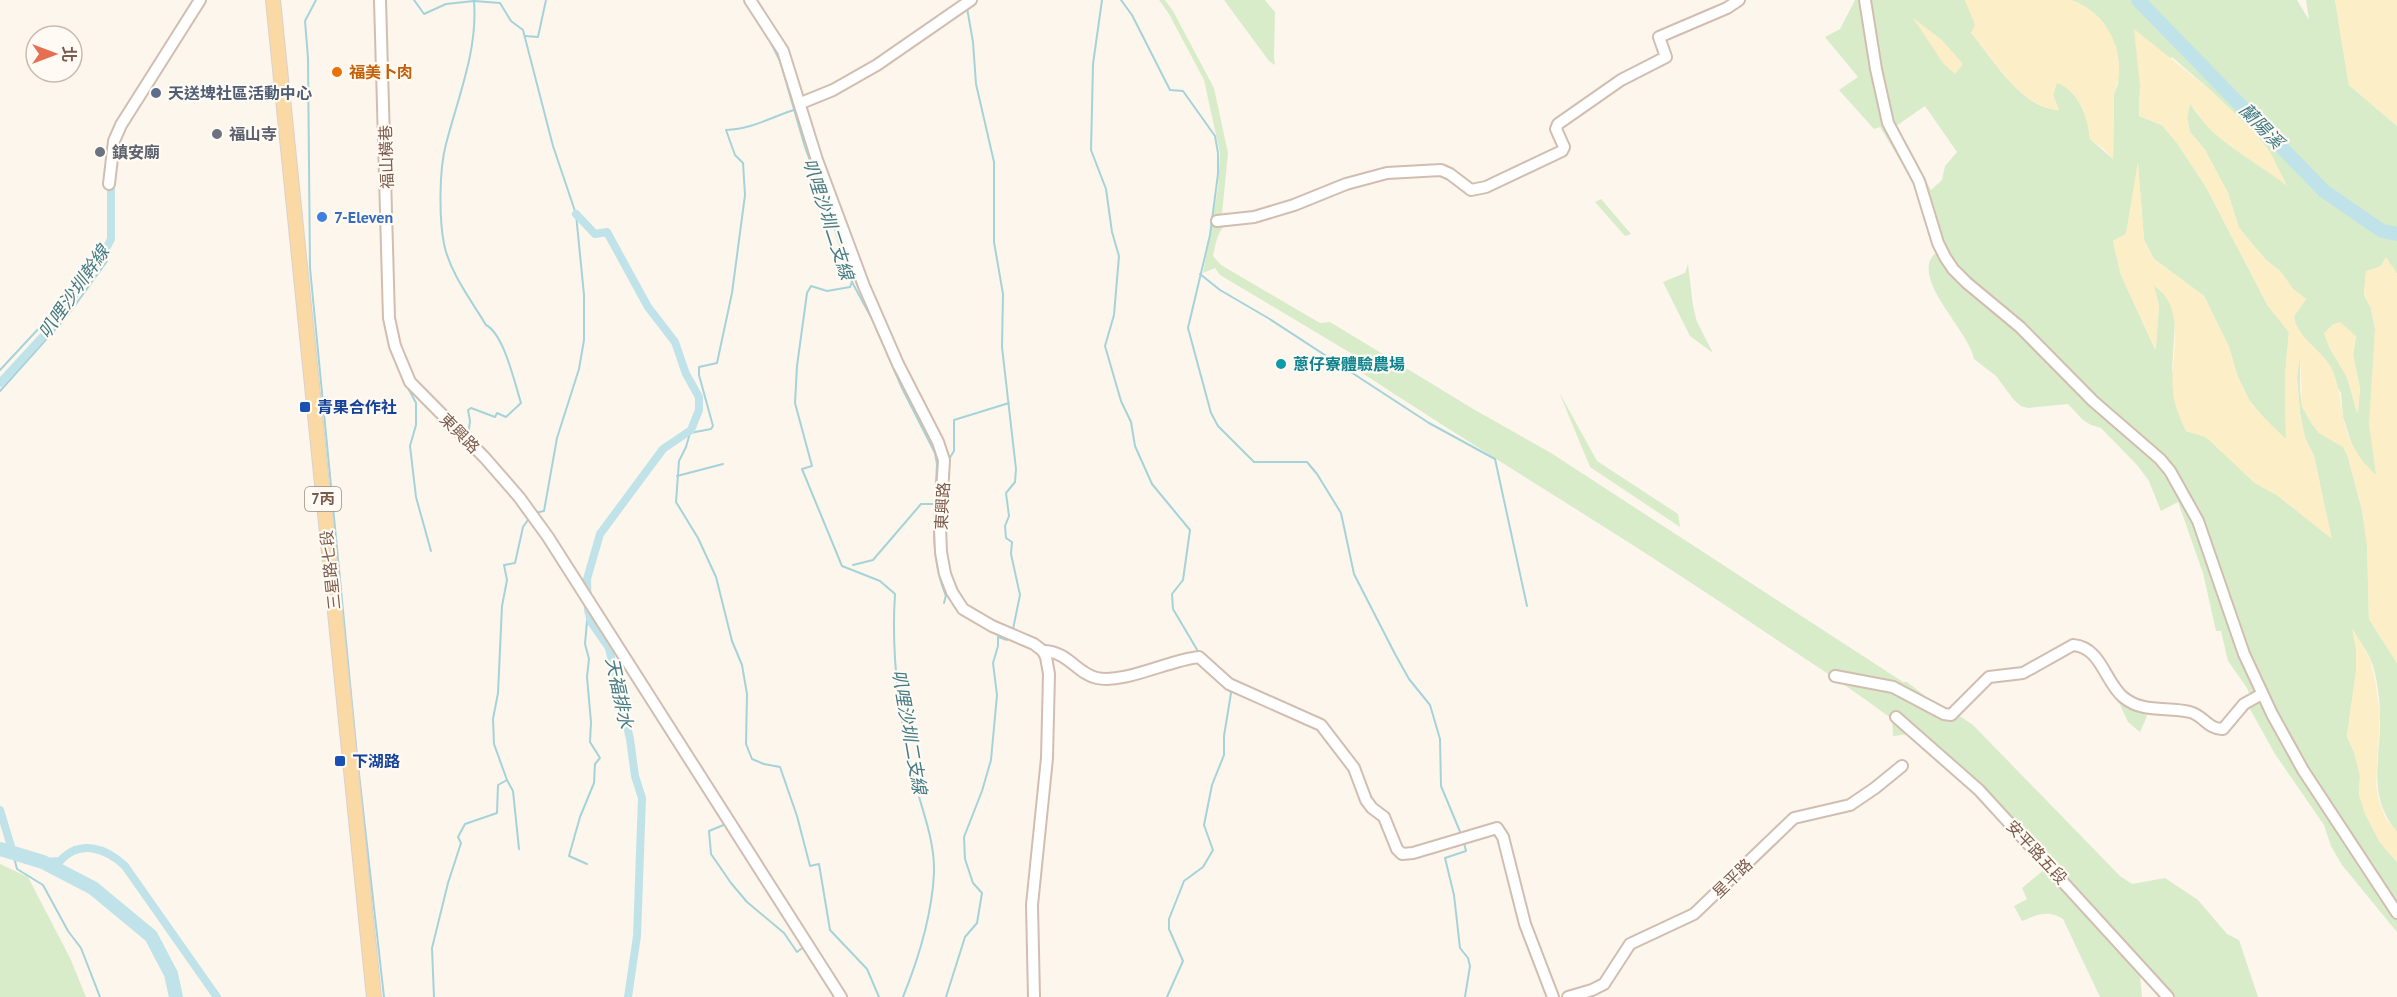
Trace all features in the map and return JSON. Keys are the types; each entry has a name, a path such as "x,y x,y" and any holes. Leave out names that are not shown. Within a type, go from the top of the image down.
{"main road":[{"name":"三星路七段","path":"273,0 374,997"}],"street":[{"path":"109,184 114,141 121,125 200,0"},
{"name":"福山橫巷","path":"380,0 389,318 395,346 410,382"},
{"name":"東興路","path":"750,0 783,51 817,160 864,286 898,364 939,442 944,460 941,552 945,574 952,592 963,609 975,617 1034,644 1043,651 1062,656 1098,679 1125,676 1198,657 1229,684 1320,725 1354,768 1366,800 1384,817 1397,849 1402,854 1413,853 1497,828 1503,837 1529,934 1553,997"},
{"path":"801,103 833,90 877,64 971,0"},
{"path":"1217,221 1263,215 1346,184 1387,173 1441,170 1471,190 1486,187 1562,151 1564,147 1556,129 1558,124 1621,80 1666,57 1659,37 1727,8 1739,0"},
{"path":"1865,0 1876,69 1888,123 1919,181 1945,257 1967,283 2020,327 2093,401 2160,459 2170,471 2198,521 2244,654 2262,693 2303,770 2397,913"},
{"name":"東興路","path":"410,382 485,458 519,497 589,599 842,997"},
{"path":"1835,676 1852,677 1893,687 1944,714 1951,715 1989,677 2023,673 2073,645 2079,645 2091,653 2105,670 2116,689 2126,699 2150,709 2190,712 2216,729 2223,729 2244,704 2262,693"},
{"path":"1034,997 1032,905 1047,758 1049,674 1043,651"},
{"name":"安平路五段","path":"1896,717 1979,790 2168,997"},
{"name":"星平路","path":"1568,997 1604,984 1630,944 1694,914 1794,818 1850,804 1875,788 1902,766"}],"green space":[{"path":"1159,0 1165,0 1173,11 1214,88 1228,153 1222,214 1234,220 1224,226 1217,239 1213,256 1221,265 1320,323 1330,322 1551,453 1903,682 1907,682 1950,715 1955,713 1973,725 2120,876 2132,884 2165,878 2198,900 2227,934 2239,940 2258,997 2175,997 2149,968 2140,975 2142,997 2100,997 2063,919 2043,914 2022,921 2014,906 2027,899 2022,888 2045,869 1972,790 1910,734 1893,736 1892,719 1674,572 1353,367 1364,361 1220,275 1215,268 1203,273 1218,188 1220,153 1204,80 1169,14"},
{"path":"1224,0 1265,0 1275,12 1275,65 1269,61"},
{"path":"1855,0 1965,0 1976,25 1971,33 2020,92 2045,107 2059,110 2053,95 2057,82 2065,86 2077,98 2081,106 2090,139 2113,159 2114,94 2118,84 2119,66 2116,46 2079,3 2070,0 2297,0 2309,20 2306,0 2335,0 2349,85 2397,126 2397,274 2386,258 2381,266 2366,272 2364,295 2371,308 2375,329 2372,440 2377,476 2363,463 2352,445 2343,417 2341,393 2295,326 2294,316 2306,299 2293,289 2280,271 2265,259 2239,228 2228,193 2205,150 2190,132 2187,118 2190,103 2205,123 2223,140 2286,184 2269,151 2252,130 2172,57 2140,86 2139,116 2162,125 2177,143 2206,187 2268,306 2289,332 2285,377 2286,440 2249,400 2237,375 2229,347 2204,296 2154,259 2144,240 2138,166 2126,234 2113,241 2121,275 2155,349 2159,306 2153,284 2165,295 2172,307 2175,322 2172,369 2186,431 2206,437 2255,483 2277,495 2331,538 2314,456 2305,438 2300,413 2297,377 2300,341 2302,406 2319,433 2344,447 2362,510 2367,544 2369,619 2397,663 2397,832 2387,818 2378,791 2380,717 2376,679 2370,658 2353,630 2356,672 2347,736 2360,775 2359,795 2379,841 2397,862 2397,932 2342,865 2331,846 2324,825 2275,754 2250,709 2233,721 2223,734 2215,729 2250,696 2228,661 2221,631 2216,631 2203,573 2178,502 2161,511 2149,481 2137,465 2101,428 2083,420 2068,404 2028,408 2021,406 1996,376 1974,359 1970,347 1934,289 1929,274 1930,262 1937,252 1912,180 1880,127 1874,129 1839,90 1858,77 1825,37 1840,29","holes":["1925,106 1957,152 1945,166 1942,180 1931,190 1896,126","2356,336 2353,355 2360,389 2357,412 2347,377 2329,347"]},
{"path":"1601,199 1631,234 1625,236 1595,202"},
{"path":"1688,264 1697,322 1713,353 1690,336 1663,282 1685,273"},
{"path":"1559,392 1597,461 1678,514 1680,527 1590,467"},
{"path":"2116,696 2150,709 2140,732 2128,722"},
{"path":"0,864 28,877 70,958 86,997 0,997"}],"sand":[{"path":"1965,0 2070,0 2095,14 2112,37 2119,65 2114,94 2113,159 2090,139 2081,105 2065,87 2057,83 2053,95 2059,110 2044,107 2031,100 2009,80 1971,33 1975,25"},
{"path":"2335,0 2397,0 2397,126 2349,85"},
{"path":"1913,18 1942,40 1963,64 1955,74 1943,63"},
{"path":"2134,29 2209,89 2252,130 2269,150 2287,186 2214,133 2190,104 2187,118 2190,132 2205,150 2228,193 2239,228 2265,259 2280,271 2293,289 2306,299 2294,316 2296,323 2304,337 2331,367 2338,385 2350,441 2359,456 2376,475 2369,424 2375,329 2371,308 2364,295 2366,271 2381,266 2386,257 2397,274 2397,663 2369,619 2367,544 2362,510 2348,457 2343,447 2319,433 2302,405 2300,356 2297,377 2300,413 2305,438 2314,456 2332,539 2277,495 2255,483 2206,437 2186,431 2173,391 2175,334 2171,307 2165,296 2154,285 2159,306 2156,350 2121,275 2113,241 2126,234 2138,161 2144,240 2154,259 2204,296 2229,347 2237,375 2249,400 2286,439 2285,377 2289,332 2268,306 2206,187 2177,143 2162,125 2139,116 2140,86"},
{"path":"2340,322 2356,336 2353,355 2360,389 2358,414 2347,377 2329,347 2324,333 2333,324"},
{"path":"2352,628 2370,659 2375,679 2380,715 2376,785 2386,819 2397,832 2397,862 2379,841 2365,814 2359,795 2360,775 2347,736 2356,672 2356,649"}],"waterway":[{"path":"316,0 305,21 308,58 310,268 357,756 384,997"},
{"path":"414,0 424,14 446,4 474,1 470,55 442,167 440,194 442,233 447,255 456,276 486,325 498,338 512,372 521,403 506,417 497,413 495,417 471,408 468,410 470,421 468,436"},
{"path":"525,36 538,37 546,0"},
{"path":"1102,0 1093,64 1091,150 1106,189 1112,232 1119,256 1114,315 1105,346 1121,401 1131,422 1135,446 1152,484 1190,530 1183,580 1172,594 1173,609 1199,653"},
{"path":"1121,0 1132,15 1170,90 1183,91 1215,136 1218,174 1210,235 1188,328 1211,413 1218,426 1254,462 1307,462 1341,513 1354,574 1409,679 1430,705 1440,739 1441,786 1461,834"},
{"name":"蘭陽溪","path":"2138,0 2324,191 2382,231 2397,234"},
{"path":"474,1 500,3 511,21 523,30 553,146 576,214 584,295 584,340 579,369 557,438 544,511 535,513"},
{"path":"967,8 973,42 976,84 994,162 994,242 1003,294 1002,347 1016,469 1015,482 1006,493 1009,516 1005,526 1006,538 1012,542 1011,554 1020,595 1013,629"},
{"path":"767,35 780,61 805,147 852,282 872,319 902,388 935,453 937,464 934,514 935,548 940,580 946,596"},
{"path":"797,109 754,125 726,130 735,155 743,163 745,195 732,293 717,363 699,367 699,375 713,426 711,429 690,433 679,461 676,502 698,538 716,577 732,641 742,665 747,694 746,744 752,759 780,767 797,816 810,866 819,864 830,930 867,969 879,997"},
{"name":"叭哩沙圳幹線","path":"0,383 46,333 101,259 111,239 111,187"},
{"name":"天福排水","path":"576,214 595,234 607,232 648,307 675,342 686,374 699,397 699,410 691,430 663,449 600,534 587,579 588,610 591,622 609,648 630,739 635,776 642,798 637,936 628,997"},
{"path":"0,370 54,312 89,260 99,256 102,258"},
{"path":"0,391 68,315 107,261 105,260"},
{"path":"1200,274 1220,290 1268,318 1429,423 1495,459 1527,606"},
{"name":"叭哩沙圳二支線","path":"852,282 850,287 827,291 811,286 807,293 797,366 795,403 812,466 802,469 842,566 880,581 895,594 895,662 900,708 913,775 930,836 934,860 933,889 923,936 903,997"},
{"path":"407,386 416,403 416,425 410,446 416,497 431,551"},
{"path":"949,459 954,451 954,420 1009,403"},
{"path":"677,476 723,464"},
{"path":"853,565 873,560 921,504 935,504"},
{"path":"434,997 432,948 448,883 461,843 458,837 465,824 497,813 498,785 507,780 494,744 493,719 498,693 502,606 507,580 504,565 515,563 523,527 530,517"},
{"path":"944,603 946,595"},
{"path":"587,864 569,856 580,817 594,783 595,764 600,758 590,742 591,722 587,677 589,659 585,644 588,610"},
{"path":"946,997 965,937 977,923 982,893 973,883 965,859 964,837 991,760 997,695 993,663 998,637 1007,640 1009,637"},
{"path":"1167,997 1183,961 1169,929 1169,919 1184,881 1203,867 1213,850 1204,825 1212,785 1224,755 1224,736 1231,693 1229,689"},
{"path":"507,780 513,791 519,849"},
{"name":"叭哩沙圳幹線","path":"0,810 13,853"},
{"path":"726,824 709,831 711,854 747,902 784,933 797,952 805,946"},
{"path":"1464,843 1466,851 1445,858 1454,895 1460,948 1468,958 1470,966 1465,997"},
{"path":"43,862 60,861 68,854 84,848 93,848 118,860 125,866 217,997"},
{"path":"0,849 43,862 93,888 151,936 171,974 176,997"},
{"path":"13,853 17,869 43,885 68,931 81,948 100,997"}],"place":[{"name":"福美卜肉","path":"337,72"},
{"name":"天送埤社區活動中心","path":"156,93"},
{"name":"福山寺","path":"217,134"},
{"name":"鎮安廟","path":"100,152"},
{"name":"7-Eleven","path":"322,217"},
{"name":"蔥仔寮體驗農場","path":"1281,364"},
{"name":"青果合作社","path":"305,407"},
{"name":"下湖路","path":"340,761"}]}
